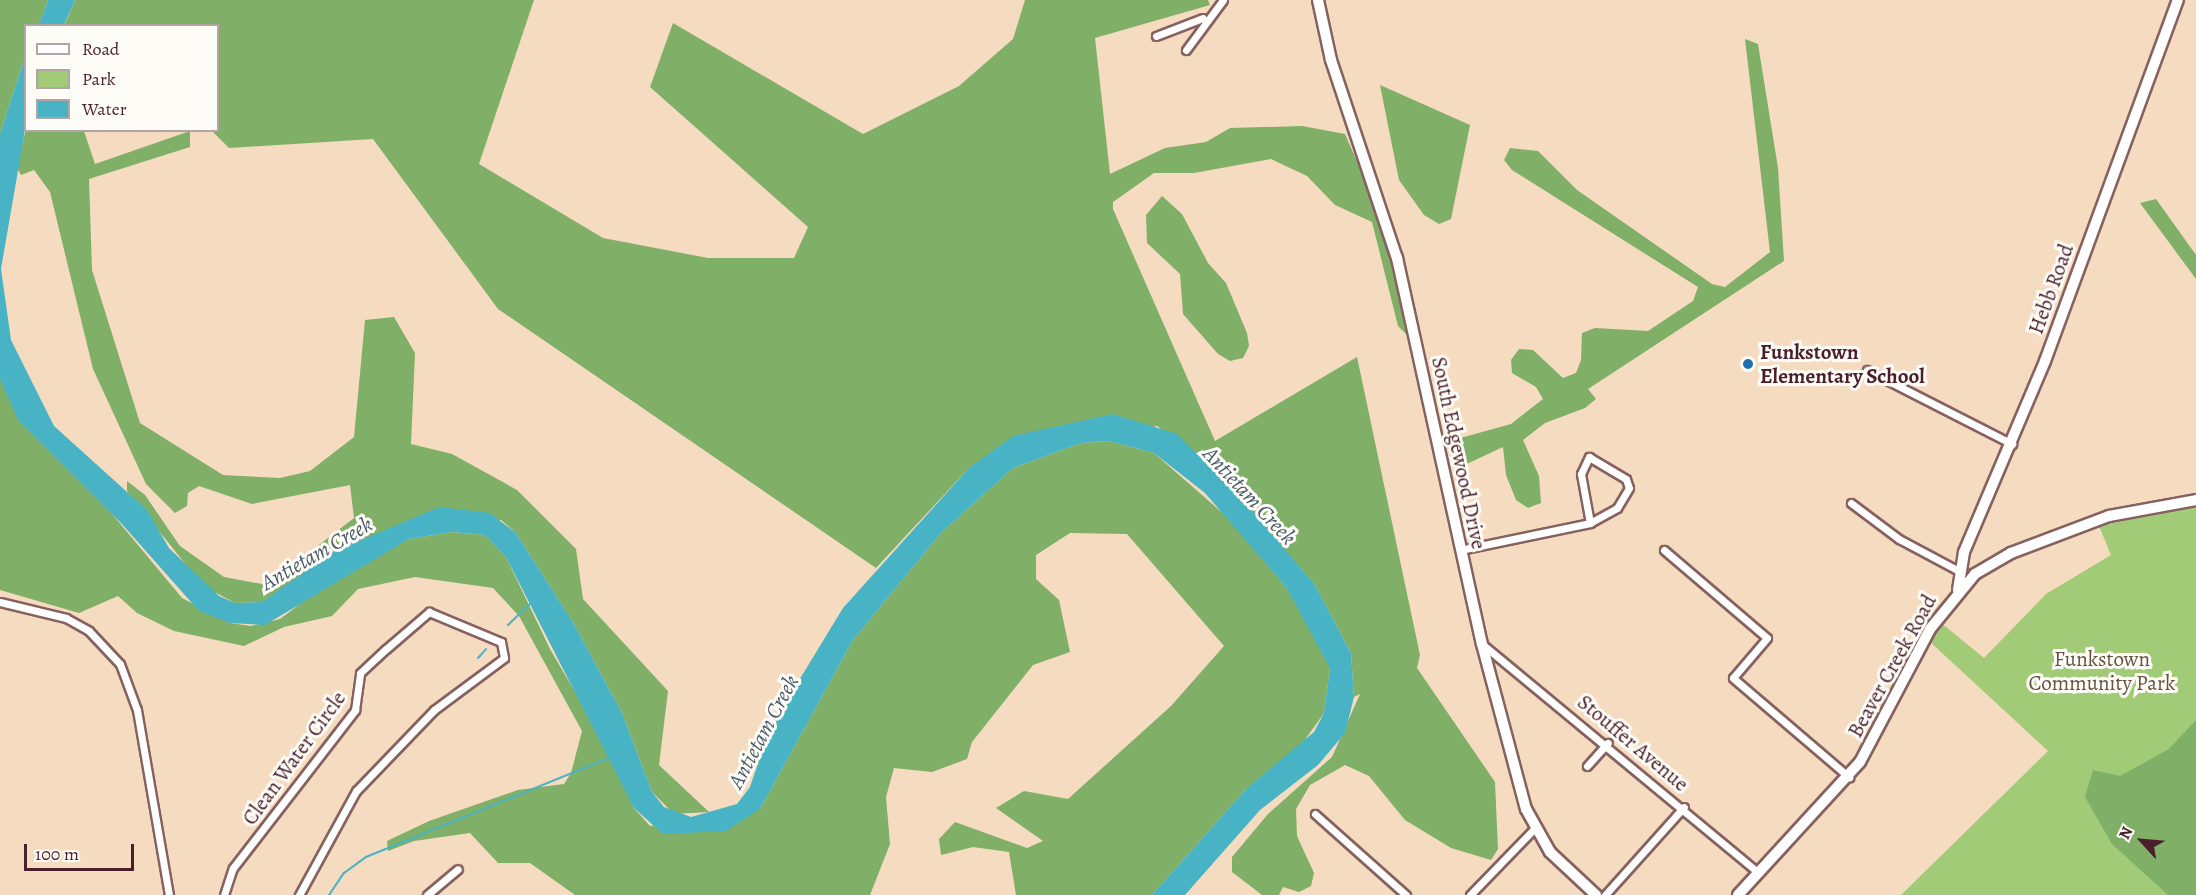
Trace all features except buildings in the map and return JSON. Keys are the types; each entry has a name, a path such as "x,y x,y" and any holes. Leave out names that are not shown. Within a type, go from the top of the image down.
{"street":[{"path":"1186,50 1208,15 1223,0"},
{"name":"South Edgewood Drive","path":"1318,0 1331,60 1397,258 1482,644 1534,829 1550,852 1596,895"},
{"name":"Hebb Road","path":"1958,590 1959,570 2012,444 2178,0"},
{"path":"1156,36 1208,15"},
{"path":"1867,370 2012,444"},
{"path":"1460,550 1590,523 1617,508 1629,488 1626,479 1589,457 1581,474 1590,523"},
{"name":"Beaver Creek Road","path":"1738,895 1849,777 1958,590 1992,563 2055,535 2134,509 2196,500"},
{"path":"1851,503 1899,539 1959,570"},
{"path":"1664,550 1767,638 1733,678 1849,777"},
{"path":"0,602 66,618 89,631 120,664 137,710 169,895"},
{"name":"Clean Water Circle","path":"224,895 233,868 355,710 360,674 386,649 429,612 501,642 504,658 434,710 356,791 299,895"},
{"name":"Stouffer Avenue","path":"1482,644 1608,743 1759,873"},
{"path":"1587,766 1608,743"},
{"path":"1605,895 1684,807"},
{"path":"1314,814 1406,895"},
{"path":"1470,895 1534,829"},
{"path":"427,895 458,869"}],"green space":[{"path":"0,0 48,0 39,24 24,24 24,60 0,134"},
{"path":"75,0 534,0 479,164 603,238 708,258 794,258 808,227 650,87 673,23 863,134 959,86 1013,39 1025,0 1208,0 1210,5 1095,38 1110,174 1165,148 1206,142 1230,128 1302,126 1345,134 1373,198 1406,311 1406,334 1398,326 1372,222 1335,205 1307,176 1271,159 1194,173 1154,173 1113,202 1113,209 1215,441 1357,357 1420,655 1417,668 1495,782 1498,849 1491,860 1451,848 1405,820 1369,776 1345,765 1310,785 1296,809 1297,836 1314,873 1311,886 1299,892 1283,887 1279,895 1262,895 1232,872 1232,857 1268,814 1332,757 1360,694 1354,697 1351,653 1315,585 1218,473 1157,426 969,468 876,568 498,309 373,139 229,148 213,132 219,132 219,24 65,24"},
{"path":"1745,39 1758,44 1778,168 1784,261 1588,389 1596,399 1585,408 1545,423 1523,440 1539,476 1541,503 1528,508 1516,500 1506,475 1503,447 1456,469 1446,442 1511,424 1543,399 1536,387 1512,373 1511,360 1519,349 1533,350 1563,378 1576,373 1581,360 1582,333 1595,328 1648,331 1693,301 1698,287 1512,170 1504,160 1510,148 1538,151 1577,190 1712,284 1725,287 1770,252"},
{"path":"1380,85 1470,125 1451,219 1439,224 1424,215 1399,180"},
{"path":"25,132 84,132 95,164 190,132 190,147 89,179 92,270 140,423 223,475 280,478 310,471 354,437 365,320 394,317 415,353 411,444 452,454 517,490 576,549 583,599 668,691 659,765 709,812 674,814 652,792 622,713 574,624 516,533 501,520 356,541 262,602 235,603 203,586 127,491 127,481 145,495 180,546 224,577 267,585 354,518 350,485 252,504 199,486 188,493 187,506 175,513 146,484 93,369 50,192 34,170 21,175 16,166"},
{"path":"1162,196 1182,214 1208,263 1226,283 1247,333 1249,346 1243,358 1230,361 1218,354 1183,314 1180,274 1147,243 1146,215"},
{"path":"2156,199 2196,255 2196,279 2140,203"},
{"path":"0,379 182,598 230,623 251,626 280,619 325,585 409,539 452,532 485,535 506,557 550,649 613,757 634,808 650,826 760,809 853,640 941,533 1013,468 1081,443 1109,441 1154,453 1234,523 1286,587 1320,643 1330,668 1324,713 1297,751 1245,790 1152,895 1016,895 1009,852 973,847 941,855 939,839 955,822 1027,848 1043,841 996,808 1024,791 1068,799 1171,706 1224,646 1127,534 1070,533 1036,555 1036,579 1059,600 1070,652 1033,665 972,742 967,759 932,772 894,768 886,797 890,844 870,895 575,895 530,863 498,863 470,833 414,841 388,851 387,841 429,821 518,790 564,784 571,773 582,731 519,616 493,588 415,577 358,589 332,616 284,627 244,646 174,631 137,613 118,596 79,613 0,590"},
{"name":"Funkstown Community Park","path":"2196,505 2196,895 1901,895 2048,751 1929,641 1940,622 1984,658 2046,594 2111,555 2099,526"},
{"path":"2196,720 2196,895 2168,895 2112,844 2085,797 2093,770 2120,776 2169,749"}],"water":[{"path":"48,0 75,0 64,24 39,24"},
{"name":"Antietam Creek","path":"24,60 25,132 1,269 11,340 54,426 147,510 169,548 219,596 235,603 262,602 333,552 439,507 490,513 516,533 574,624 622,713 652,792 664,807 691,817 737,804 750,787 770,728 843,608 969,468 1013,436 1113,414 1177,434 1236,492 1315,585 1351,653 1354,697 1345,733 1318,765 1260,810 1185,895 1152,895 1245,790 1314,732 1324,713 1330,668 1286,587 1205,493 1154,453 1109,441 1081,443 1013,468 941,533 853,640 760,809 726,831 663,834 634,808 506,557 485,535 452,532 409,539 265,625 230,623 199,611 121,523 18,420 0,379 0,134"}],"waterway":[{"path":"508,625 530,604"},
{"path":"478,658 486,649"},
{"path":"329,895 344,873 366,857 614,756"}],"place":[{"name":"Funkstown Elementary School","path":"1748,364"}]}
